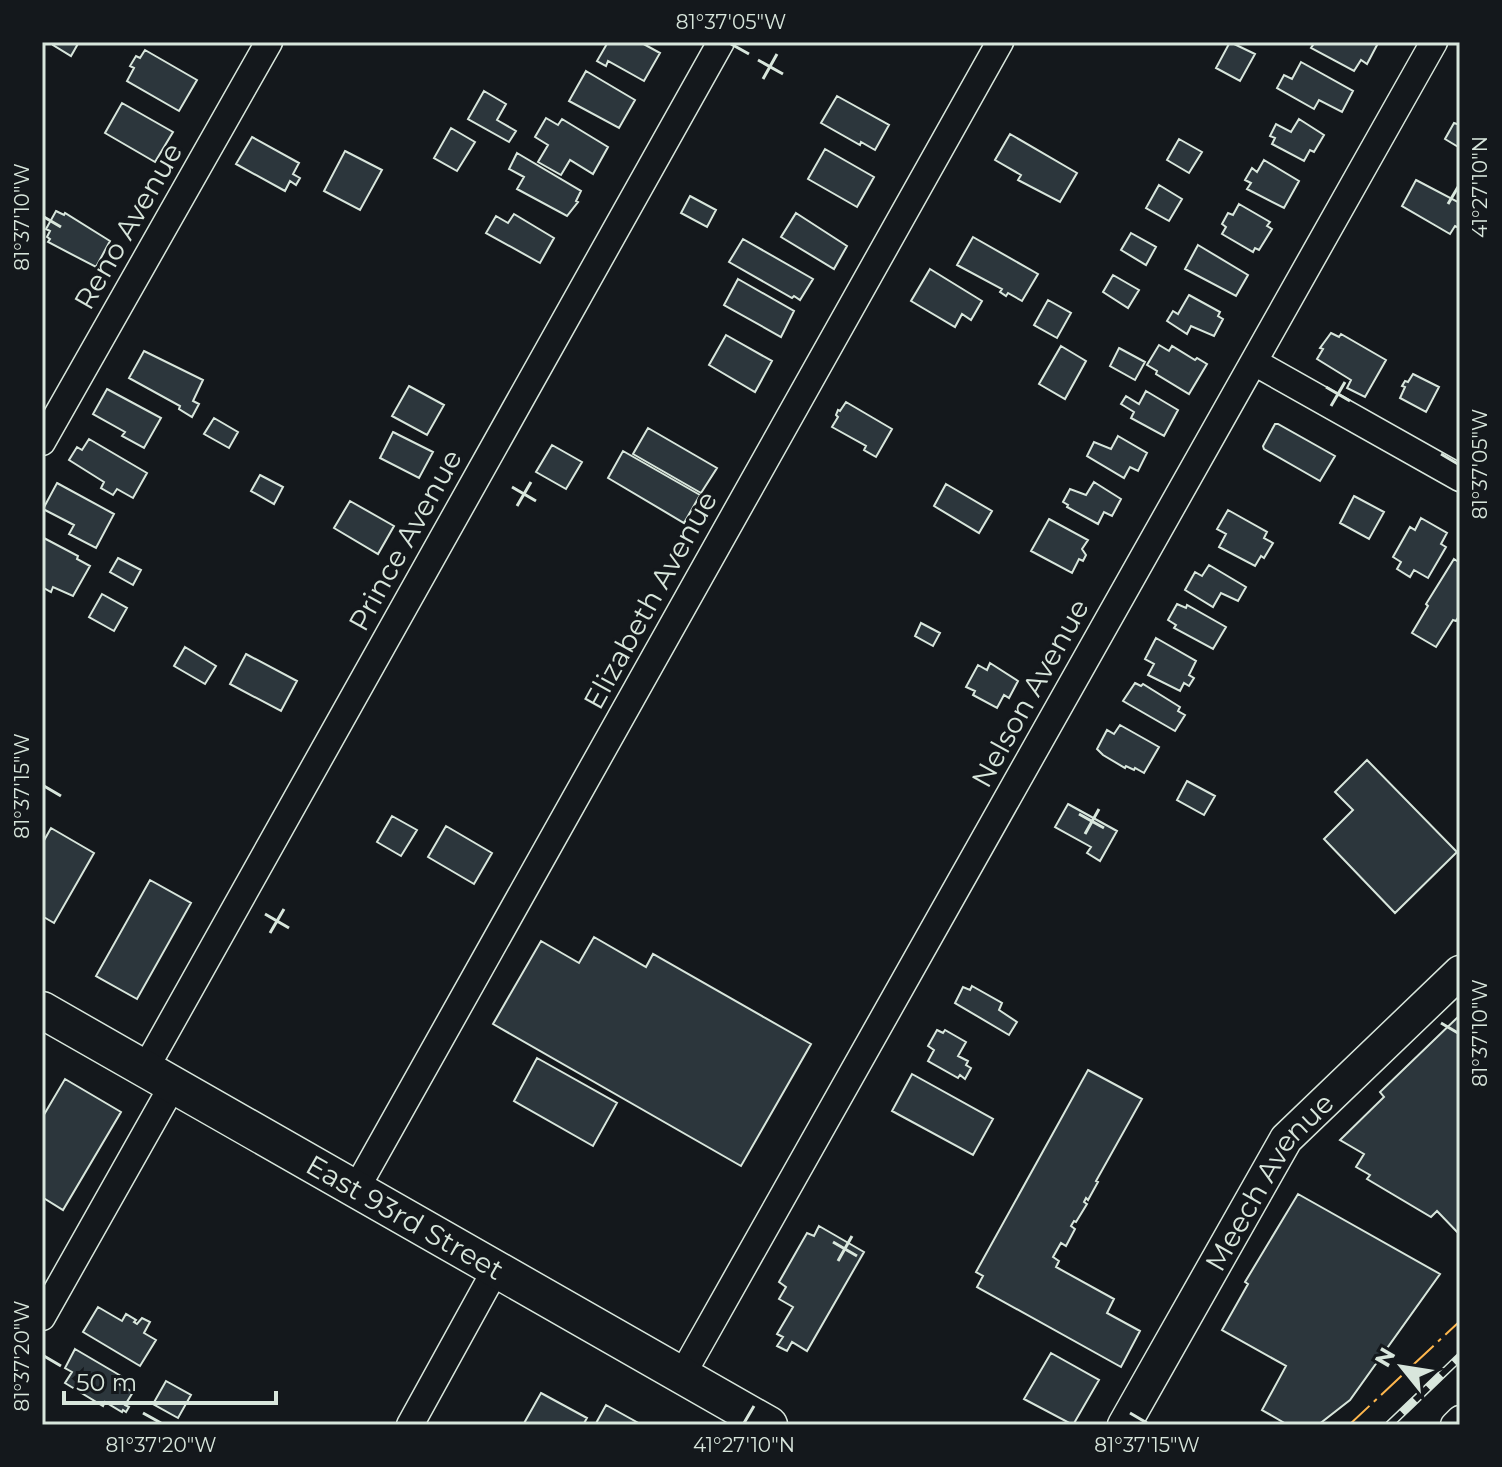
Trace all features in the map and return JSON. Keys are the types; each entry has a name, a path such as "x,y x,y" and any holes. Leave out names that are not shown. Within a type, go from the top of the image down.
{"main road":[{"name":"East 93rd Street","path":"42,1010 769,1425"}],"street":[{"name":"Reno Avenue","path":"42,442 269,42"},
{"name":"Prince Avenue","path":"42,1317 159,1077 721,42"},
{"name":"Elizabeth Avenue","path":"356,1189 1000,42"},
{"name":"Nelson Avenue","path":"682,1375 1434,42"},
{"path":"1254,362 1460,478"},
{"name":"Meech Avenue","path":"1124,1425 1286,1139 1460,972"},
{"path":"410,1425 496,1269"},
{"path":"1454,1425 1460,1419"}],"building":[{"path":"54,42 79,42 71,56 53,45"},
{"path":"608,42 640,42 660,53 644,81 608,61 606,66 597,61"},
{"path":"1230,42 1255,54 1240,81 1216,68"},
{"path":"1315,42 1372,42 1377,45 1367,64 1361,60 1354,71 1311,48"},
{"path":"145,50 197,80 179,111 127,81 134,68 130,66 136,56 140,58"},
{"path":"1301,62 1353,91 1342,112 1319,100 1314,109 1277,88 1284,75 1292,79"},
{"path":"586,71 635,100 619,128 569,101"},
{"path":"484,91 506,104 497,120 516,131 509,142 468,119"},
{"path":"837,96 889,125 875,150 821,123"},
{"path":"122,103 173,132 155,162 105,133"},
{"path":"546,118 558,125 562,119 608,147 593,174 570,160 561,175 538,162 548,145 535,137"},
{"path":"1299,119 1324,135 1314,152 1310,150 1304,161 1272,144 1275,138 1270,136 1276,124 1291,132"},
{"path":"1454,123 1460,125 1460,148 1445,139"},
{"path":"451,128 475,142 457,171 434,158"},
{"path":"1010,134 1077,173 1060,202 1018,180 1021,175 995,160"},
{"path":"252,137 299,163 293,174 300,178 296,185 290,181 285,191 236,164"},
{"path":"1179,139 1202,152 1189,173 1167,160"},
{"path":"825,149 874,177 857,207 808,179"},
{"path":"345,151 382,170 360,210 324,191"},
{"path":"517,153 581,191 578,202 567,216 517,189 524,177 509,169"},
{"path":"1264,160 1299,181 1284,208 1247,189 1251,183 1245,180 1252,168 1257,172"},
{"path":"1416,180 1460,203 1459,228 1455,226 1450,234 1402,206"},
{"path":"1159,185 1182,199 1169,221 1146,208"},
{"path":"690,196 716,210 707,227 681,213"},
{"path":"1239,204 1270,222 1267,226 1272,229 1259,250 1255,248 1253,252 1222,234 1226,227 1222,224 1228,213 1233,215"},
{"path":"56,211 65,213 110,241 96,267 48,242 50,231 46,229"},
{"path":"796,213 847,246 834,269 781,237"},
{"path":"514,214 554,238 540,263 486,233 496,216 508,223"},
{"path":"1131,233 1156,247 1146,265 1121,250"},
{"path":"973,237 1038,274 1022,301 1008,293 1006,296 1000,292 1002,289 957,265"},
{"path":"743,239 813,279 800,300 729,262"},
{"path":"1198,245 1248,275 1236,296 1185,269"},
{"path":"930,269 982,301 971,320 962,314 955,327 911,301"},
{"path":"1113,275 1139,290 1128,308 1103,292"},
{"path":"738,279 794,311 781,337 724,305"},
{"path":"1189,295 1220,312 1218,316 1223,319 1214,336 1191,326 1187,334 1167,321 1173,311 1178,314"},
{"path":"1048,300 1071,313 1057,338 1034,325"},
{"path":"1331,333 1339,337 1341,334 1386,360 1365,397 1347,388 1351,380 1317,359 1323,349 1320,348"},
{"path":"726,335 772,361 755,392 709,365"},
{"path":"1159,345 1169,351 1172,346 1207,364 1189,394 1147,365"},
{"path":"1061,346 1086,361 1065,399 1039,384"},
{"path":"1119,348 1145,362 1135,380 1110,366"},
{"path":"144,351 203,380 193,401 199,404 192,417 179,409 180,406 129,378"},
{"path":"1413,374 1439,387 1426,412 1400,398 1405,387 1402,386"},
{"path":"409,386 444,405 427,435 392,416"},
{"path":"107,389 161,418 144,448 122,436 125,432 93,414"},
{"path":"1146,391 1178,410 1164,436 1131,418 1134,412 1121,404 1126,396 1139,404"},
{"path":"846,402 892,429 876,457 864,450 866,446 832,427 838,410"},
{"path":"214,418 238,432 229,448 204,434"},
{"path":"1275,424 1335,456 1320,481 1264,449"},
{"path":"648,428 717,468 701,493 633,454"},
{"path":"393,432 433,452 419,478 380,458"},
{"path":"1118,436 1147,453 1138,471 1130,467 1124,478 1087,456 1094,442 1111,449"},
{"path":"89,439 147,473 133,498 117,489 113,495 101,488 104,482 69,460 77,447 82,450"},
{"path":"552,445 582,462 566,489 536,472"},
{"path":"623,451 700,495 684,523 608,478"},
{"path":"260,475 283,487 274,504 251,491"},
{"path":"1094,482 1121,499 1112,516 1104,512 1098,524 1063,502 1070,489 1086,495"},
{"path":"57,483 114,514 96,548 69,534 74,525 43,509"},
{"path":"946,484 992,511 979,533 934,506"},
{"path":"1354,496 1384,512 1369,539 1340,523"},
{"path":"350,501 394,526 378,554 334,528"},
{"path":"1228,510 1267,532 1264,538 1273,543 1255,566 1219,547 1226,534 1217,529"},
{"path":"1421,518 1447,533 1441,544 1446,547 1428,578 1414,570 1410,577 1397,569 1401,562 1393,557 1410,527 1415,530"},
{"path":"1049,519 1088,540 1082,549 1086,555 1083,561 1079,559 1072,573 1031,551"},
{"path":"42,537 90,566 73,596 53,587 51,592 42,587"},
{"path":"118,558 141,570 133,585 110,572"},
{"path":"1454,559 1460,563 1460,614 1436,647 1412,633"},
{"path":"1209,565 1246,587 1238,601 1221,593 1213,607 1185,590 1195,572 1202,576"},
{"path":"102,594 127,608 114,631 89,617"},
{"path":"1177,604 1186,608 1187,605 1226,627 1213,649 1174,628 1176,625 1168,620"},
{"path":"921,623 940,633 933,646 915,636"},
{"path":"1156,638 1196,661 1189,675 1194,678 1189,686 1184,683 1180,691 1148,675 1154,664 1145,659"},
{"path":"185,647 216,666 205,684 174,666"},
{"path":"246,654 297,681 281,711 230,684"},
{"path":"990,663 1018,681 1009,698 1004,695 997,708 973,695 975,691 966,687 978,665 987,670"},
{"path":"1135,683 1143,684 1180,707 1178,711 1185,715 1175,731 1123,701"},
{"path":"1120,725 1159,747 1144,773 1135,768 1125,768 1097,749 1107,730 1114,734"},
{"path":"1367,760 1457,852 1395,913 1324,839 1353,810 1335,792"},
{"path":"1187,781 1215,796 1204,815 1177,800"},
{"path":"1068,804 1117,831 1100,861 1087,853 1091,847 1055,827"},
{"path":"392,816 417,830 401,856 377,842"},
{"path":"446,826 492,853 474,884 428,857"},
{"path":"51,828 94,853 54,923 42,916 42,844"},
{"path":"150,880 191,903 137,999 96,976"},
{"path":"594,937 646,967 653,954 811,1044 741,1166 493,1024 541,941 579,963"},
{"path":"972,986 1002,1003 999,1010 1017,1022 1009,1035 955,1003 963,987 970,990"},
{"path":"1460,1015 1460,1235 1437,1211 1431,1217 1367,1179 1370,1175 1356,1167 1364,1154 1340,1140 1384,1097 1380,1092"},
{"path":"937,1030 943,1033 945,1030 966,1042 958,1056 968,1061 966,1065 971,1068 965,1079 928,1061 934,1050 928,1046"},
{"path":"537,1058 617,1103 593,1146 514,1101"},
{"path":"1088,1070 1142,1099 1088,1200 1086,1198 1084,1202 1087,1204 1071,1226 1075,1229 1066,1246 1061,1243 1053,1257 1059,1261 1056,1267 1114,1299 1107,1313 1140,1331 1121,1367 977,1287 983,1276 976,1272"},
{"path":"912,1074 993,1119 973,1155 892,1111"},
{"path":"65,1079 121,1112 63,1210 42,1197 42,1118"},
{"path":"1298,1194 1440,1274 1350,1400 1318,1425 1288,1425 1262,1410 1286,1366 1222,1330 1248,1284 1245,1282"},
{"path":"819,1226 864,1252 807,1351 792,1342 787,1351 777,1346 783,1337 777,1334 793,1307 779,1299 786,1287 779,1282 807,1233 814,1236"},
{"path":"98,1307 122,1321 126,1314 137,1324 142,1318 150,1322 144,1333 156,1340 140,1366 83,1332"},
{"path":"75,1349 121,1376 117,1383 133,1392 125,1405 129,1407 126,1412 105,1402 103,1406 65,1383 72,1372 65,1368"},
{"path":"1051,1353 1099,1380 1073,1425 1024,1399"},
{"path":"166,1381 191,1395 178,1418 153,1404"},
{"path":"541,1393 587,1418 583,1425 523,1425"},
{"path":"606,1405 642,1425 595,1425"}],"railway":[{"path":"1389,1425 1460,1357"}],"power":[{"path":"1349,1425 1460,1321"}]}
